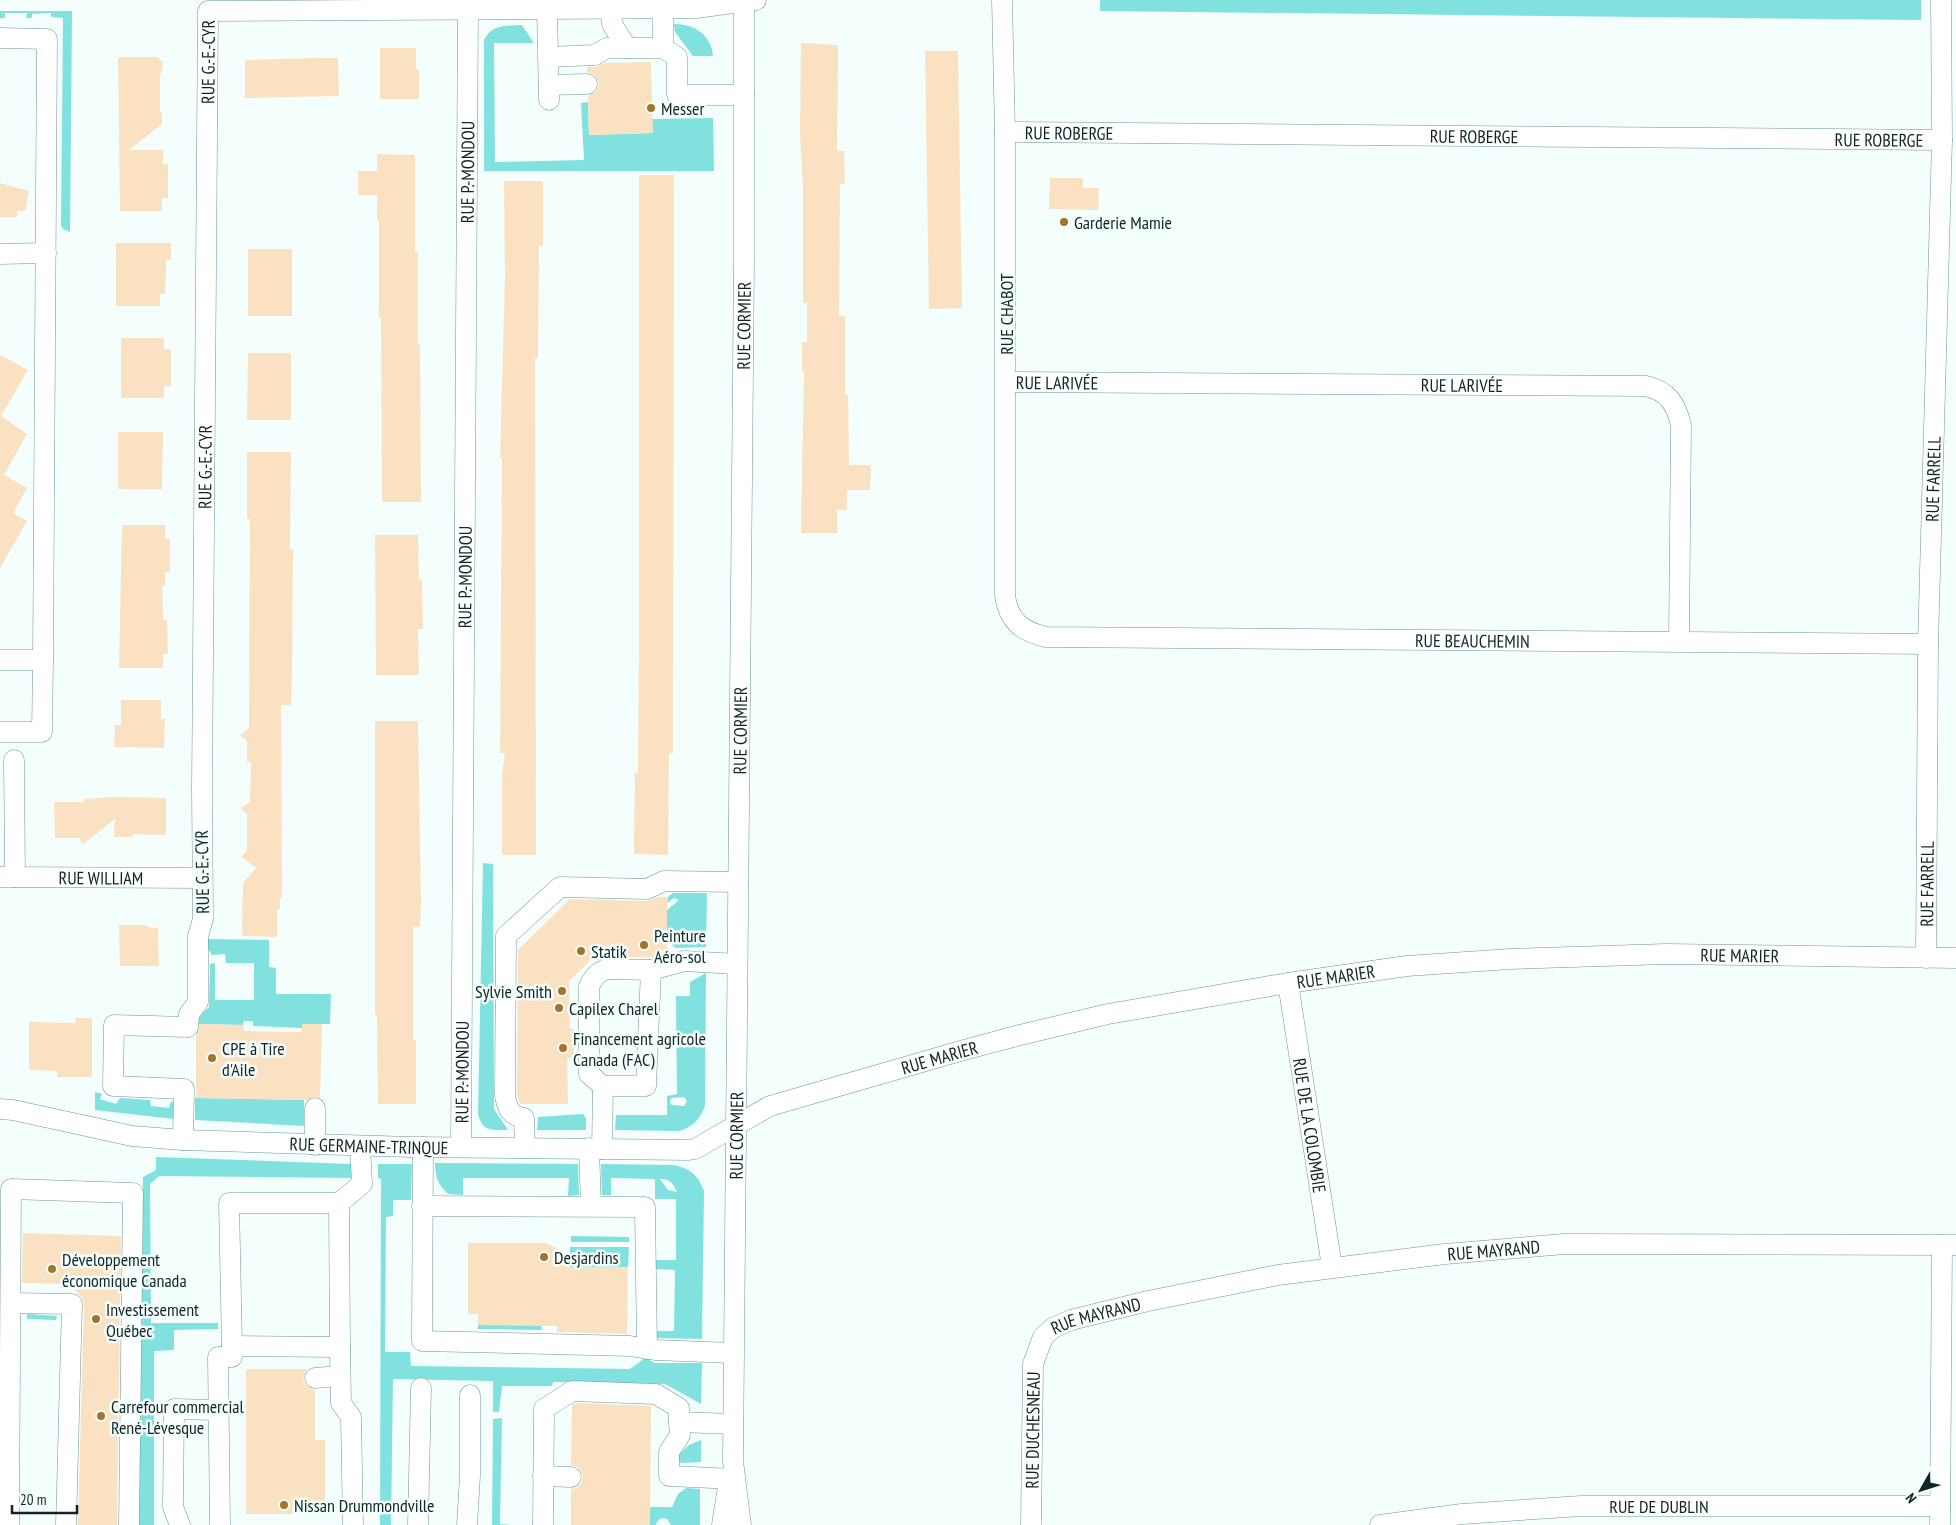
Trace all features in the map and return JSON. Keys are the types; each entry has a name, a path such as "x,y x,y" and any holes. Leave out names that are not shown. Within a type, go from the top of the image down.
{"street":[{"path":"446,4 468,8 547,8 614,5 696,8 748,0"},
{"name":"RUE CORMIER","path":"741,1525 733,1473 733,1424 744,95 748,0"},
{"name":"RUE CHABOT","path":"1002,0 1006,132 1005,596 1007,608 1018,625"},
{"name":"RUE FARRELL","path":"1926,958 1928,644 1942,140 1941,0"},
{"name":"RUE G.-E.-CYR","path":"183,1140 184,1089 113,1086 114,1026 188,1027 189,1014 198,1002 198,936 203,923 208,10 446,4"},
{"path":"614,5 612,24 626,48"},
{"name":"RUE P.-MONDOU","path":"461,1146 468,8"},
{"path":"547,8 549,93 587,84"},
{"path":"663,8 663,48"},
{"path":"0,38 47,39 42,732 0,732"},
{"path":"549,57 595,55 607,48 663,48 677,57 677,95 744,95"},
{"name":"RUE ROBERGE","path":"1006,132 1942,140"},
{"path":"0,254 46,254"},
{"name":"RUE LARIVÉE","path":"1006,382 1636,386 1655,389 1673,402 1681,425 1679,641"},
{"name":"RUE BEAUCHEMIN","path":"1018,625 1035,634 1046,636 1928,644"},
{"path":"0,660 43,660"},
{"path":"8,877 14,760"},
{"name":"RUE WILLIAM","path":"8,877 202,878"},
{"path":"525,1147 524,1118 515,1116 511,1112 507,1106 506,1096 506,936 560,887 647,889 664,881 738,882"},
{"name":"RUE MARIER","path":"735,1125 770,1106 1020,1035 1142,1008 1288,982 1408,966 1528,958 1666,954 1956,958"},
{"path":"651,970 646,1086 603,1086 589,1074 590,986 592,979 602,970 651,970 684,961 737,964"},
{"name":"RUE DE LA COLOMBIE","path":"1288,982 1332,1267"},
{"path":"591,1206 603,1086"},
{"path":"315,1108 315,1145"},
{"name":"RUE GERMAINE-TRINQUE","path":"0,1109 13,1110 132,1136 183,1140 360,1146 695,1149 735,1125"},
{"path":"220,1525 218,1356 232,1356 229,1203 339,1203 362,1184 360,1146"},
{"path":"423,1147 422,1341 630,1346 647,1349 734,1353"},
{"path":"10,1525 11,1189 133,1193 129,1525"},
{"path":"339,1203 341,1403 352,1417 353,1525"},
{"path":"422,1206 645,1207 647,1349"},
{"name":"RUE MAYRAND","path":"1043,1337 1061,1324 1098,1312 1236,1283 1332,1267 1431,1255 1564,1244 1949,1245"},
{"path":"1940,1516 1949,1245"},
{"path":"10,1303 72,1304 66,1525"},
{"name":"RUE DUCHESNEAU","path":"1031,1525 1033,1364 1043,1337"},
{"path":"232,1346 340,1347"},
{"path":"315,1378 340,1376"},
{"path":"418,1525 421,1388"},
{"path":"542,1525 544,1409 572,1391 656,1394 679,1408 680,1435 669,1452 669,1476 733,1473"},
{"path":"467,1525 470,1476 470,1395"},
{"path":"180,1525 173,1507 174,1409 218,1410"},
{"path":"679,1422 733,1424"},
{"name":"RUE CORMIER","path":"722,1525 733,1473"},
{"path":"543,1476 571,1477"},
{"name":"RUE DE DUBLIN","path":"1380,1525 1462,1514 1581,1506 1940,1516"}],"shaded area":[{"path":"1100,0 1921,0 1921,20 1100,11"},
{"path":"0,11 72,11 70,232 61,226 63,18 51,17 51,13 32,14 32,18 26,18 27,13 5,13 5,18 0,18"},
{"path":"674,24 689,26 701,32 709,42 713,56 693,56 675,32"},
{"path":"522,25 534,43 494,43 495,162 584,160 581,103 588,102 589,135 652,133 652,119 713,118 714,171 484,171 484,40 495,28"},
{"path":"483,863 493,864 494,1109 508,1130 488,1129 482,1124 478,1114"},
{"path":"673,893 707,893 706,947 675,948 667,939 667,910 679,900 674,898 667,903 668,897"},
{"path":"207,939 269,940 269,967 276,968 276,994 331,994 330,1024 303,1024 302,1028 253,1026 253,1021 244,1021 243,1025 196,1024 199,1017 209,1007 210,964 215,963 215,1000 254,1000 254,963 226,963 225,954 212,955 207,947"},
{"path":"706,973 705,1106 703,1111 692,1125 679,1131 615,1130 616,1115 667,1115 667,1096 677,1094 676,996 690,996 690,982","holes":["684,1097 687,1101 684,1106 672,1105 670,1103 671,1098"]},
{"path":"95,1092 102,1094 100,1099 116,1104 120,1098 150,1100 151,1106 169,1108 171,1101 174,1103 174,1119 95,1110"},
{"path":"195,1098 304,1100 304,1126 195,1120"},
{"path":"583,1114 586,1118 586,1130 537,1130 538,1117"},
{"path":"156,1157 351,1164 351,1178 159,1176 150,1184 151,1323 218,1323 218,1329 174,1330 174,1350 154,1351 154,1525 135,1525 143,1177 156,1170"},
{"path":"435,1163 578,1164 579,1195 568,1196 569,1178 463,1178 463,1195 448,1194 438,1180"},
{"path":"378,1164 412,1164 411,1200 393,1200 393,1216 386,1217 385,1352 410,1352 411,1366 630,1369 645,1358 655,1363 702,1363 701,1404 665,1384 553,1382 552,1386 502,1386 499,1412 493,1412 493,1381 393,1379 391,1525 380,1525 381,1179 378,1178"},
{"path":"601,1164 673,1165 689,1170 699,1181 704,1191 702,1339 655,1338 656,1331 674,1331 675,1270 656,1269 656,1260 676,1260 676,1199 655,1199 655,1179 611,1178 611,1195 602,1195","holes":["660,1179 666,1179 671,1182 677,1192 668,1190"]},
{"path":"571,1236 629,1237 629,1242 571,1242"},
{"path":"570,1247 629,1247 628,1267 570,1267"},
{"path":"27,1314 57,1316 56,1320 27,1319"},
{"path":"478,1325 541,1325 542,1330 478,1329"},
{"path":"502,1418 500,1524 512,1525 492,1525 493,1419"},
{"path":"701,1440 701,1462 682,1463 678,1461 676,1457 689,1445"},
{"path":"686,1488 700,1489 700,1525 671,1525 667,1519 663,1518 656,1525 650,1525 650,1507 672,1507 678,1494"}],"building":[{"path":"801,43 838,45 837,151 844,151 845,184 840,184 839,316 845,316 845,395 848,395 849,465 871,465 870,490 847,490 847,510 837,510 837,533 801,533 804,371 802,371 802,342 807,342 807,303 803,303 803,185 800,134"},
{"path":"380,48 416,48 416,69 419,69 419,99 380,99"},
{"path":"925,51 958,51 962,308 929,309"},
{"path":"118,57 157,57 163,62 160,75 162,124 129,150 163,150 163,165 168,164 168,198 162,198 162,211 120,211"},
{"path":"338,58 339,96 245,98 245,60"},
{"path":"651,62 653,133 589,135 588,96 597,90 599,83 593,74 587,72 587,67 596,67 605,63"},
{"path":"377,154 415,155 415,252 418,252 418,345 420,345 421,502 382,502 381,318 379,318 379,221 377,221 377,195 358,195 358,171 377,171"},
{"path":"639,175 674,175 673,753 669,753 668,855 634,854 635,773 638,773 639,654"},
{"path":"1050,178 1083,178 1083,188 1099,188 1098,210 1049,209"},
{"path":"504,181 543,181 543,246 539,246 538,358 535,358 536,855 502,855 502,776 505,753 500,753 502,458 500,458 505,276"},
{"path":"0,183 29,191 25,211 17,211 17,217 0,217"},
{"path":"116,243 171,243 171,260 166,260 165,294 160,294 160,306 116,306"},
{"path":"248,249 292,249 292,316 248,316"},
{"path":"121,338 164,338 164,349 171,349 171,386 164,386 164,398 121,398"},
{"path":"248,353 291,353 291,420 247,420"},
{"path":"0,355 28,370 1,416 27,434 4,475 27,488 13,513 27,521 0,568"},
{"path":"118,432 163,432 162,489 118,489"},
{"path":"247,452 291,452 290,549 293,549 292,680 291,705 281,705 282,898 280,898 280,909 277,909 277,937 243,936 242,931 243,883 256,868 241,857 247,850 247,814 240,808 250,802 251,762 247,762 247,741 240,735 249,728 250,519 247,519"},
{"path":"122,525 165,525 165,539 170,539 170,572 165,572 165,586 162,586 163,620 167,620 168,654 163,654 163,668 119,668"},
{"path":"375,535 418,535 419,580 422,580 423,629 418,629 419,675 376,675"},
{"path":"121,700 161,700 161,719 165,719 164,748 114,747 115,725 121,725"},
{"path":"375,721 418,721 421,902 420,927 413,927 413,1040 416,1040 416,1104 378,1104 377,1015 375,1015"},
{"path":"115,797 166,798 166,835 133,834 133,837 114,837 115,819 83,844 79,838 55,838 54,802 84,802 84,799"},
{"path":"658,897 667,897 667,951 658,951 659,956 654,957 627,957 627,950 601,950 569,981 570,1029 574,1029 574,1058 567,1058 568,1104 520,1104 517,1095 518,950 570,899 647,901"},
{"path":"119,925 147,925 147,927 158,928 159,966 120,966"},
{"path":"75,1018 92,1018 92,1077 57,1077 57,1071 29,1070 29,1022 76,1023"},
{"path":"200,1024 243,1025 244,1031 302,1032 302,1024 322,1024 320,1098 315,1096 307,1100 196,1098 196,1035"},
{"name":"Carrefour commercial René-Lévesque","path":"23,1233 121,1236 117,1525 78,1525 84,1304 82,1298 69,1284 22,1283"},
{"path":"468,1243 546,1243 558,1249 569,1267 628,1267 627,1334 557,1332 557,1326 478,1325 478,1314 468,1314"},
{"path":"246,1369 307,1369 303,1378 305,1384 315,1390 315,1440 325,1440 325,1514 246,1514"},
{"path":"575,1403 651,1406 650,1525 571,1525 571,1489 581,1484 583,1477 578,1467 571,1465 572,1405"}],"place":[{"name":"Messer","path":"651,108"},
{"name":"Garderie Mamie","path":"1064,222"},
{"name":"Peinture Aéro-sol","path":"644,945"},
{"name":"Statik","path":"581,951"},
{"name":"Sylvie Smith","path":"562,991"},
{"name":"Capilex Charel","path":"559,1008"},
{"name":"Financement agricole Canada (FAC)","path":"563,1048"},
{"name":"CPE à Tire d'Aile","path":"212,1058"},
{"name":"Desjardins","path":"544,1257"},
{"name":"Développement économique Canada","path":"52,1269"},
{"name":"Investissement Québec","path":"96,1319"},
{"name":"Carrefour commercial René-Lévesque","path":"101,1416"},
{"name":"Nissan Drummondville","path":"284,1505"}]}
